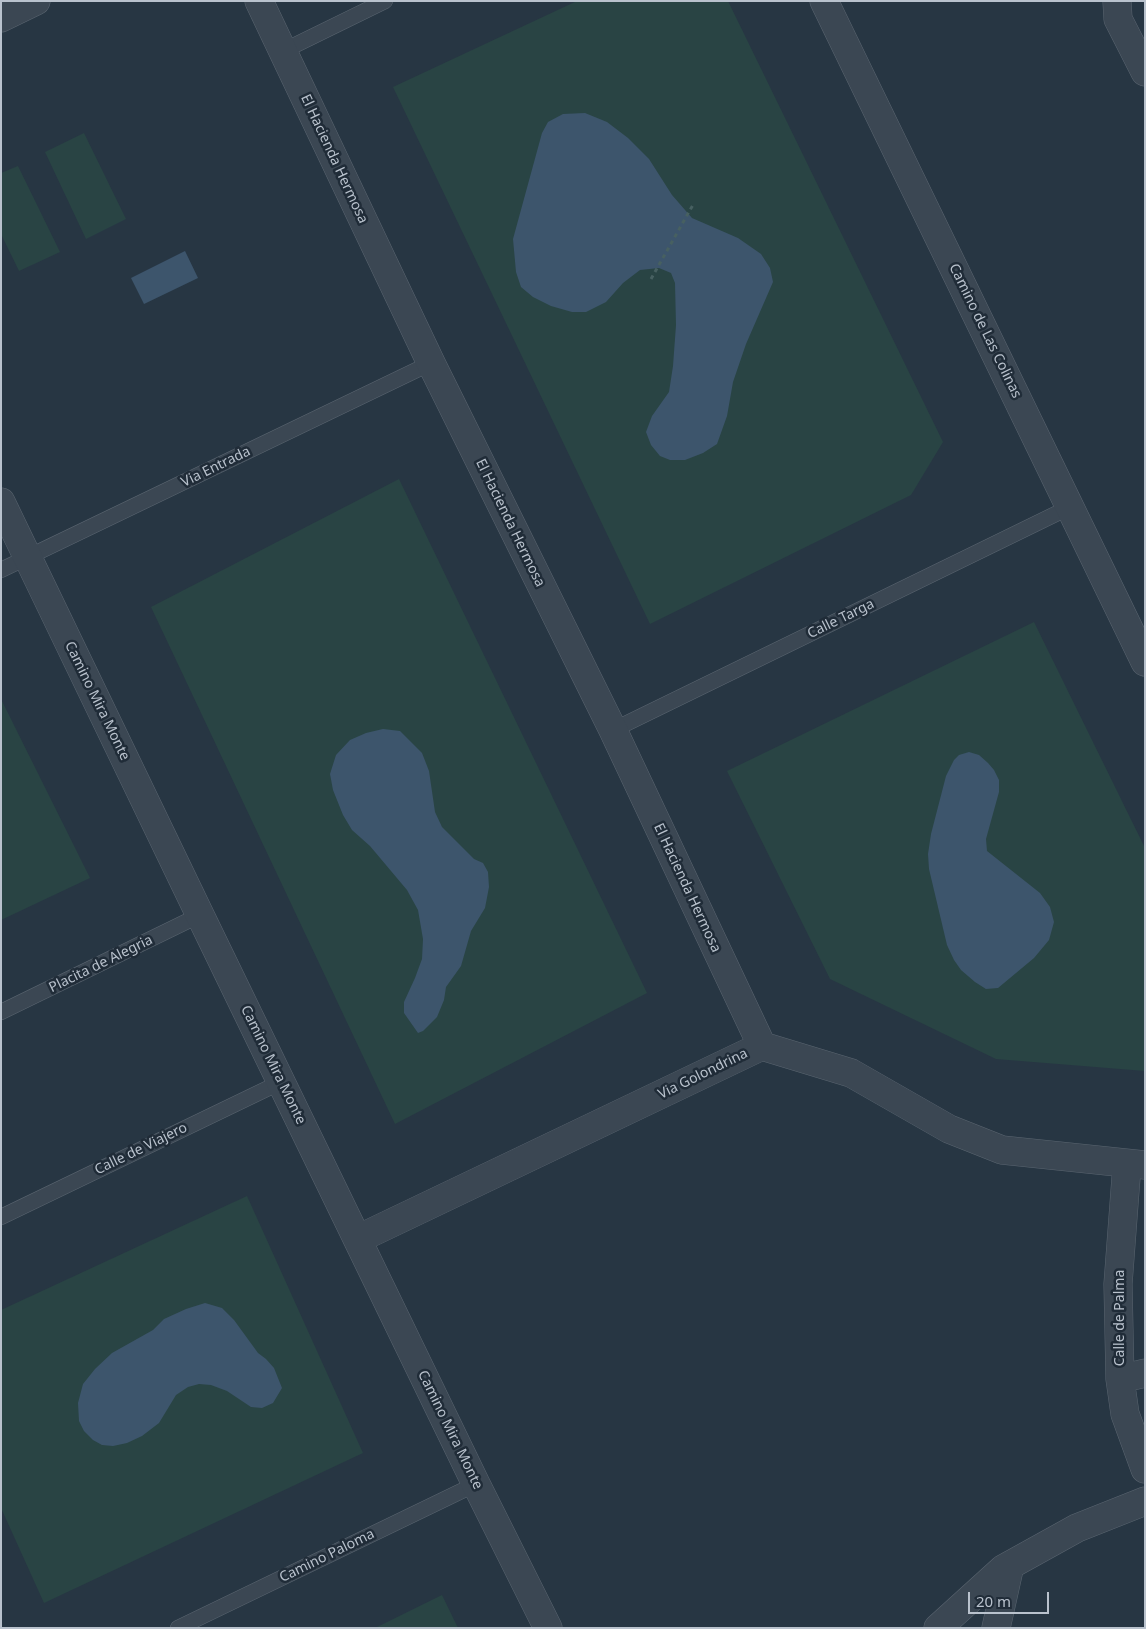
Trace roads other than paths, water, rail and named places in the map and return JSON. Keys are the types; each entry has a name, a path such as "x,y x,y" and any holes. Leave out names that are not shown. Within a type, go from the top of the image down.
{"street":[{"path":"1,18 36,1"},
{"name":"El Hacienda Hermosa","path":"259,1 431,363 612,730 762,1046"},
{"name":"Camino de Las Colinas","path":"824,1 1145,662"},
{"path":"1117,1 1118,18 1145,72"},
{"name":"Camino Mira Monte","path":"1,502 476,1484 548,1628"},
{"name":"Via Golondrina","path":"358,1239 762,1046 851,1073 949,1129 1002,1150 1136,1164"},
{"name":"Calle de Palma","path":"1136,1164 1118,1284 1132,1376 1125,1414 1145,1469"},
{"path":"938,1628 1003,1569 1077,1528 1145,1501"},
{"path":"996,1628 1010,1565"}],"lane":[{"path":"283,51 385,1"},
{"name":"Via Entrada","path":"1,570 431,363"},
{"name":"Calle Targa","path":"612,730 1070,507"},
{"name":"Placita de Alegria","path":"1,1012 200,915"},
{"name":"Calle de Viajero","path":"1,1217 282,1082"},
{"name":"Camino Paloma","path":"178,1628 476,1484"}],"water":[{"path":"585,113 607,122 628,138 649,159 672,195 692,218 738,238 761,254 770,268 773,282 746,344 733,382 727,416 717,444 703,453 685,460 670,460 660,456 651,445 646,432 652,416 669,392 676,325 675,283 671,273 659,268 640,270 623,283 606,302 586,312 572,312 551,306 533,297 521,287 516,272 513,239 542,133 548,122 563,114"},
{"path":"185,251 198,278 144,304 131,278"},
{"path":"383,729 400,731 422,753 429,771 435,812 442,827 474,859 483,863 488,872 489,887 485,908 471,931 461,966 446,987 444,1000 437,1017 423,1031 418,1033 404,1013 404,1002 422,959 423,939 418,910 407,890 370,846 352,830 343,815 333,790 330,774 336,755 350,740 366,733"},
{"path":"969,752 979,755 988,763 999,780 999,792 986,839 987,851 1040,893 1050,907 1054,922 1049,940 1034,958 998,988 986,989 975,982 961,970 954,960 947,945 929,869 928,854 931,834 946,776 954,760 959,755"},
{"path":"205,1303 222,1308 234,1320 258,1353 274,1368 282,1388 273,1403 262,1408 251,1407 227,1391 211,1385 199,1384 188,1387 176,1395 159,1423 142,1436 127,1443 113,1446 102,1445 93,1440 84,1431 79,1421 78,1403 83,1384 95,1369 112,1353 153,1330 164,1319"}]}
